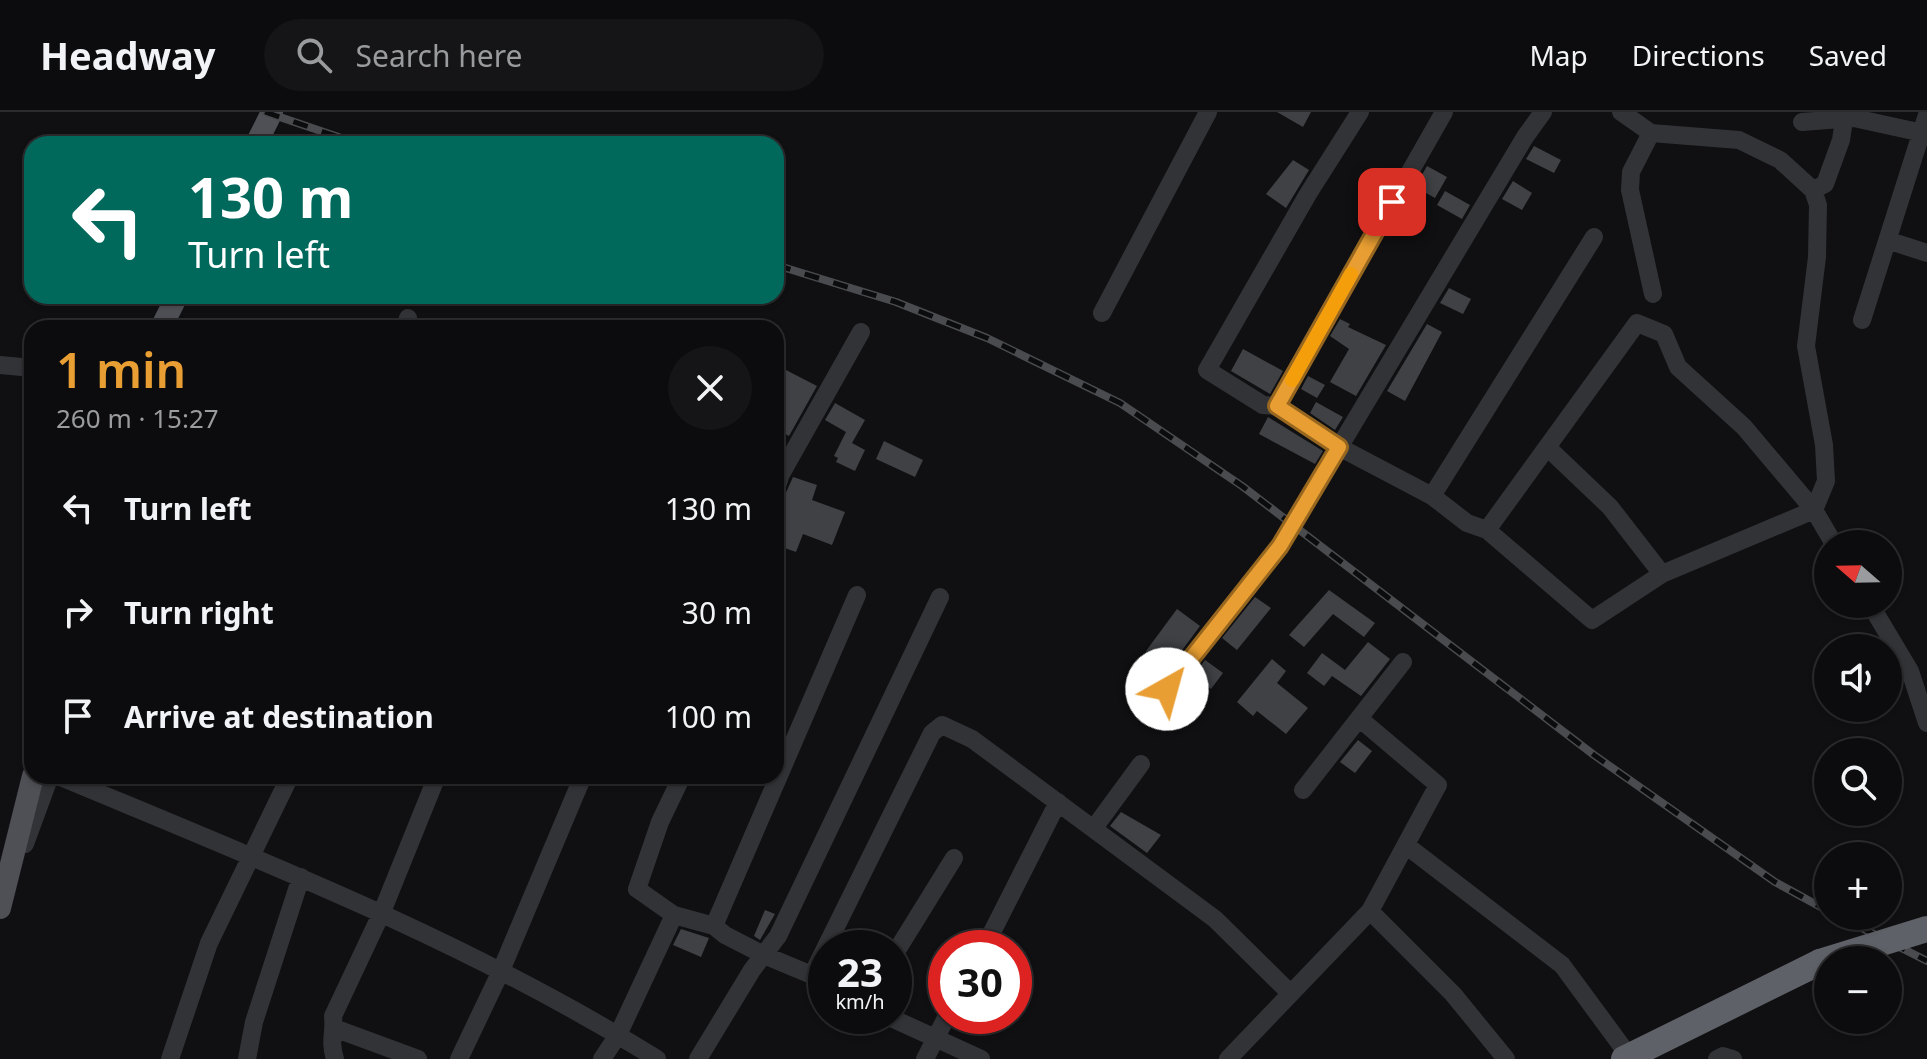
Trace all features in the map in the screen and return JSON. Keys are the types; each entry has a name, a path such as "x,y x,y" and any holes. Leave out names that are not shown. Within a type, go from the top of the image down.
{"highway":[{"path":"1626,1058 1820,962 1927,929"}],"main road":[{"path":"260,136 272,112"},
{"path":"0,908 7,868 31,784"}],"street":[{"path":"1102,313 1208,112"},
{"path":"1360,112 1308,194 1207,370 1263,405 1277,406 1339,447 1432,496 1467,523 1487,530 1592,620 1662,574 1814,510 1826,481 1824,445 1806,346 1817,257 1818,205 1813,190 1780,160 1739,140 1651,133 1621,112"},
{"path":"1277,406 1444,112"},
{"path":"1167,689 1280,546 1543,112"},
{"path":"1802,122 1831,117 1925,127 1862,320"},
{"path":"1813,190 1825,184 1844,120"},
{"path":"1651,133 1631,172 1630,190 1653,294"},
{"path":"1432,496 1594,237"},
{"path":"1890,241 1927,253"},
{"path":"1487,530 1637,323 1664,334 1678,367 1744,427 1814,510 1826,530"},
{"path":"784,469 861,332"},
{"path":"0,365 24,367"},
{"path":"1547,447 1610,507 1662,574"},
{"path":"784,764 857,595"},
{"path":"698,1059 778,936 940,597"},
{"path":"1878,618 1910,671 1927,723"},
{"path":"1303,790 1403,662"},
{"path":"1228,1059 1370,911 1438,785 1360,719"},
{"path":"842,930 932,733 942,725 972,739 1215,919 1290,993"},
{"path":"1094,828 1141,764"},
{"path":"7,868 25,844 47,784"},
{"path":"77,784 382,912 618,1035 657,1059"},
{"path":"170,1059 209,943 286,784"},
{"path":"335,1059 330,1041 334,1028 333,1016 382,912 434,784"},
{"path":"459,1059 500,973 580,784"},
{"path":"678,784 660,822 637,889 674,915 714,926 764,955 808,972"},
{"path":"714,926 775,784"},
{"path":"993,930 1058,802"},
{"path":"1407,846 1562,965 1626,1058"},
{"path":"909,930 954,858"},
{"path":"247,1059 254,1022 301,877"},
{"path":"1370,911 1453,994 1506,1059"},
{"path":"602,1059 618,1035 674,915"},
{"path":"334,1028 418,1059"},
{"path":"912,1028 981,1059"},
{"path":"925,1059 938,1034"},
{"path":"1717,1059 1723,1056 1733,1059"}],"building":[{"path":"1277,112 1311,112 1303,127"},
{"path":"1534,146 1561,160 1554,173 1526,159"},
{"path":"1293,160 1309,170 1286,208 1266,194"},
{"path":"1427,166 1447,177 1435,198 1415,187"},
{"path":"1513,181 1532,193 1522,210 1502,199"},
{"path":"1445,191 1470,205 1462,219 1437,205"},
{"path":"1449,288 1471,299 1463,314 1440,303"},
{"path":"1340,319 1350,324 1348,327 1386,345 1356,396 1330,382 1349,349 1330,336"},
{"path":"1427,324 1442,332 1405,401 1387,391"},
{"path":"1243,349 1283,371 1270,394 1231,371"},
{"path":"784,369 817,386 789,436 784,433"},
{"path":"1308,376 1325,385 1317,398 1301,389"},
{"path":"1316,402 1343,417 1335,430 1310,413"},
{"path":"835,403 865,420 852,443 865,450 855,471 836,462 838,458 834,456 846,432 825,420"},
{"path":"1268,417 1323,451 1315,464 1259,434"},
{"path":"884,441 923,460 915,477 876,459"},
{"path":"793,477 817,485 812,500 845,512 832,545 803,534 796,552 784,548 784,497"},
{"path":"1329,590 1375,623 1364,637 1333,614 1304,647 1289,635"},
{"path":"1255,597 1271,608 1237,650 1222,638"},
{"path":"1177,609 1200,626 1169,668 1146,651"},
{"path":"1368,642 1390,659 1361,696 1332,676 1324,686 1307,673 1322,653 1345,670"},
{"path":"1272,659 1286,671 1277,683 1308,708 1286,734 1257,711 1253,716 1237,702"},
{"path":"1205,660 1223,673 1211,689 1193,676"},
{"path":"1178,695 1197,710 1187,723 1164,704"},
{"path":"1358,740 1372,751 1355,773 1340,762"},
{"path":"1121,812 1161,835 1147,853 1110,826"},
{"path":"765,910 775,914 760,940 754,936"},
{"path":"681,929 709,938 701,957 673,945"}],"railway":[{"path":"265,112 336,136"},
{"path":"784,267 896,302 987,338 1120,403 1242,486 1594,755 1775,882 1814,903"},
{"path":"1866,930 1927,961"}],"slow traffic":[{"path":"1292,380 1351,274"}],"route":[{"path":"1167,689 1280,546 1339,447 1277,406 1392,202"}]}
